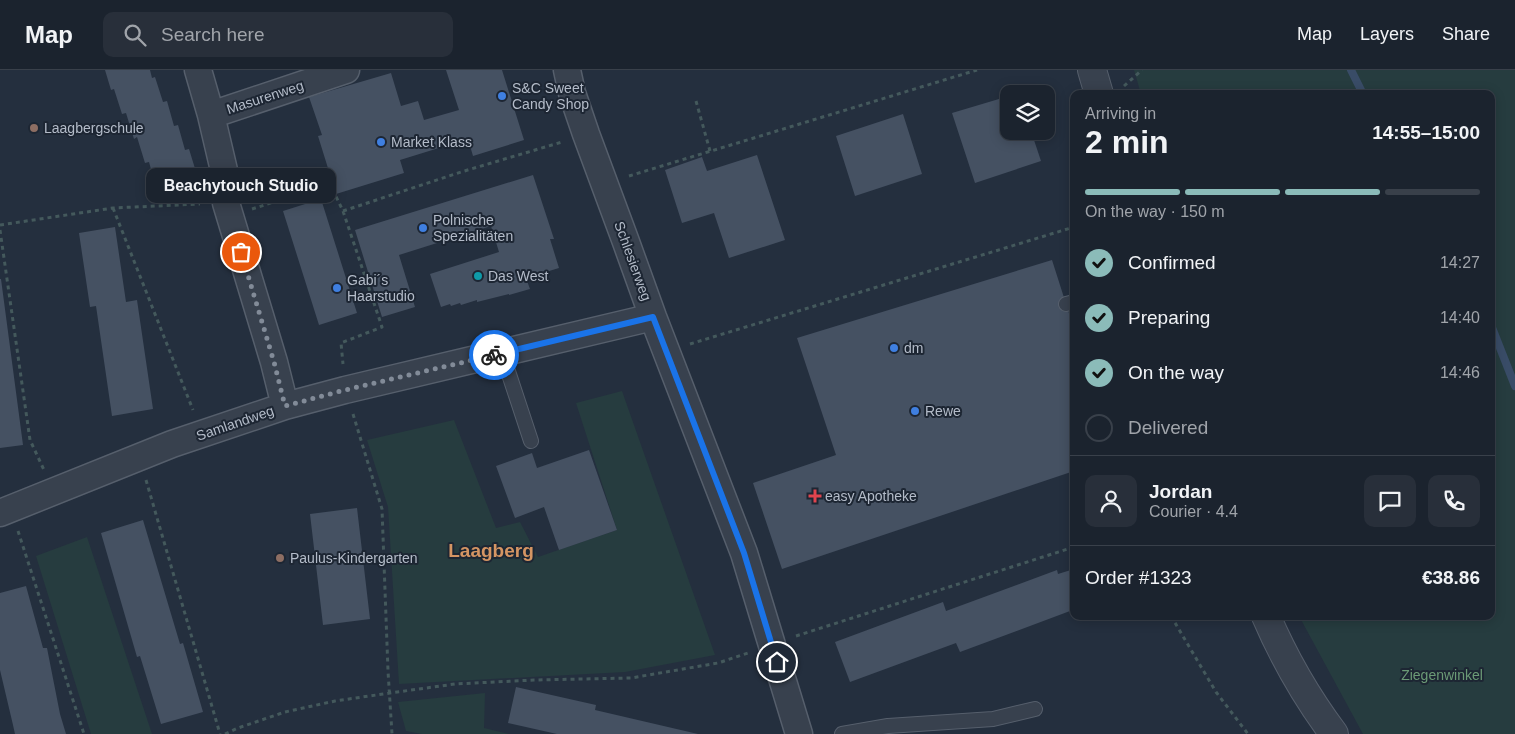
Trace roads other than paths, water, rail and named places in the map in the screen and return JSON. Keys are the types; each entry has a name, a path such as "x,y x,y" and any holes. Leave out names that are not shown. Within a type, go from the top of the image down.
{"street":[{"name":"Masurenweg","path":"198,70 226,179 228,210 274,362 285,406"},
{"name":"Masurenweg","path":"211,115 346,70"},
{"name":"Schlesierweg","path":"566,70 586,134 653,317 744,553 799,734"},
{"path":"1092,70 1098,90"},
{"name":"Samlandweg","path":"6,511 172,444 285,406 653,317"},
{"path":"1268,620 1277,642 1306,693 1334,734"}],"lane":[{"path":"502,352 531,441"},
{"path":"842,734 888,726 993,719 1035,709"}],"waterway":[{"path":"1351,70 1361,90"},
{"path":"1495,335 1515,386"}],"place":[{"name":"S&C Sweet Candy Shop","path":"502,96"},
{"name":"Laagbergschule","path":"34,128"},
{"name":"Market Klass","path":"381,142"},
{"name":"Polnische Spezialitäten","path":"423,228"},
{"name":"Beachytouch Studio","path":"241,252"},
{"name":"Das West","path":"478,276"},
{"name":"Gabi´s Haarstudio","path":"337,288"},
{"name":"dm","path":"894,348"},
{"name":"Rewe","path":"915,411"},
{"name":"easy Apotheke","path":"815,496"},
{"name":"Paulus-Kindergarten","path":"280,558"}],"district":[{"name":"Laagberg","path":"491,550"}],"park label":[{"name":"Ziegenwinkel","path":"1442,675"}]}
